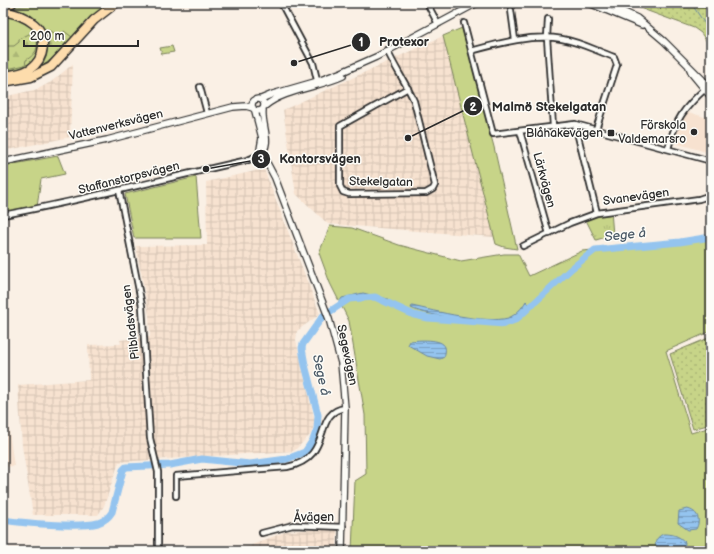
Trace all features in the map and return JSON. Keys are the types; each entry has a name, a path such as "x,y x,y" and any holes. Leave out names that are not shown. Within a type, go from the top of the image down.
{"highway":[{"path":"3,4 12,3"},
{"path":"3,82 31,77 51,67 94,20 116,3"},
{"path":"3,11 21,16 35,25 41,33 43,46 39,59 32,68 16,74 3,76"}],"street":[{"path":"281,3 313,63 318,84"},
{"path":"427,3 438,24"},
{"path":"264,108 276,97 318,84 376,57 477,3"},
{"path":"589,3 619,9"},
{"path":"605,3 619,9 664,41 708,87 711,97"},
{"path":"511,10 514,40"},
{"path":"548,19 547,38 553,126"},
{"path":"464,23 492,134 575,124 711,161"},
{"path":"471,52 514,40 547,38 569,41 614,57 617,60 617,67 596,129"},
{"name":"Stekelgatan","path":"387,50 408,88 414,100 435,185 433,189 426,193 348,194 343,192 340,186 340,126 408,88"},
{"path":"259,155 264,150 266,142 264,108 261,100 273,94 318,84"},
{"path":"200,87 207,113"},
{"path":"668,149 680,115 693,99 708,87"},
{"name":"Vattenverksvägen","path":"3,162 107,140 233,106 261,100"},
{"path":"254,101 254,110 262,138 259,155"},
{"name":"Vattenverksvägen","path":"233,106 246,106 254,110 264,108"},
{"path":"575,124 597,213"},
{"name":"Lärkvägen","path":"520,131 549,234"},
{"name":"Staffanstorpsvägen","path":"3,215 78,200 248,160 259,155"},
{"name":"Segevägen","path":"259,155 266,161 275,178 326,312 341,363 345,408 342,551"},
{"name":"Pilbladsvägen","path":"119,190 142,306 150,438 158,472 158,545"},
{"name":"Svanevägen","path":"523,246 597,213 711,196"},
{"path":"176,496 176,476 287,467 300,464 314,451 330,414 335,410 345,408"},
{"name":"Åvägen","path":"262,533 293,525 343,527"}],"shaded area":[{"path":"443,36 494,237 328,224 296,194 283,110"},
{"path":"73,64 70,137 3,151 3,97 38,89 51,82"},
{"name":"Förskola Valdemarsro","path":"685,111 711,119 710,153 675,143 679,121"},
{"path":"264,169 320,314 297,331 296,340 315,422 311,434 294,451 119,462 104,506 98,515 33,515 22,446 18,385 89,380 88,345 121,344 120,340 150,337 149,315 136,246 207,245 206,182"},
{"path":"3,388 14,466 3,467"},
{"path":"337,528 337,551 237,551 287,531"}],"green space":[{"path":"61,3 112,3 41,71 3,78 35,68 43,32 3,8"},
{"path":"638,3 711,3 711,48 701,33 694,28 637,7"},
{"path":"3,14 26,21 38,34 40,46 36,58 25,69 3,73"},
{"path":"43,28 60,36 64,31 72,37 54,57 39,69 47,55 47,44"},
{"path":"462,28 494,147 517,249 496,244 443,36"},
{"path":"31,33 35,33 37,41 36,49 33,55 26,60 25,65 3,70 3,46 14,46 19,42 19,39"},
{"path":"172,46 174,52 162,54 160,48"},
{"path":"58,156 65,174 41,179 37,207 3,212 3,166"},
{"path":"196,177 201,238 134,238 125,194"},
{"path":"611,211 613,235 596,240 585,218"},
{"path":"330,226 352,228 399,245 461,261 504,254 518,254 529,276 582,251 680,242 711,237 711,331 666,351 691,433 711,427 711,551 352,551 355,481 366,474 365,415 349,321 330,283 319,253"},
{"path":"711,337 711,424 693,429 670,354"}],"water":[{"path":"363,293 388,299 387,301 364,295 346,298 340,301 342,298"},
{"path":"526,301 529,304 516,318 494,322 463,320 431,314 411,308 412,306 447,314 474,318 499,319 508,318 514,315 521,309"},
{"path":"429,340 439,342 445,347 444,357 440,359 427,356 408,345 410,341"},
{"path":"687,509 691,510 698,516 698,526 696,529 688,530 678,523 679,511"},
{"path":"663,534 675,535 685,542 684,551 659,551 656,546 656,541 658,537"},
{"path":"553,547 575,551 527,551"}],"waterway":[{"path":"691,3 711,33"},
{"name":"Sege å","path":"3,520 37,524 65,525 98,523 106,519 112,512 123,470 126,467 170,465 202,459 250,464 287,459 305,452 313,440 317,429 318,415 305,365 302,348 303,344 323,316 349,299 375,297 414,315 428,318 504,324 515,320 520,316 572,268 595,250 680,242 711,237"}],"place":[{"name":"Protexor","path":"294,63"},
{"name":"Förskola Valdemarsro","path":"694,132"},
{"name":"Blåhakevägen","path":"611,133"},
{"name":"Malmö Stekelgatan","path":"408,138"},
{"name":"Kontorsvägen","path":"206,169"}]}
